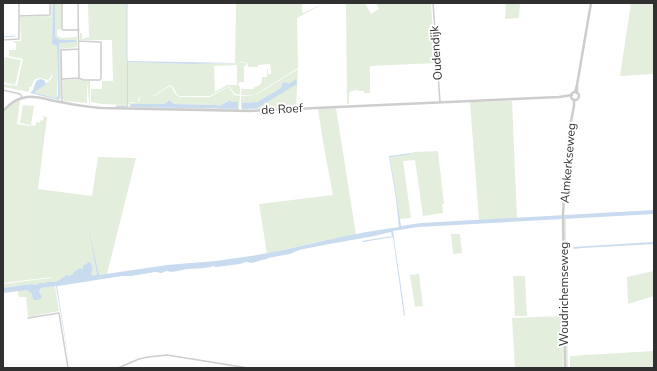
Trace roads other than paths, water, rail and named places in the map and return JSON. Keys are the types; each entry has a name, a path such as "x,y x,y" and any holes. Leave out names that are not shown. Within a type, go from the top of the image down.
{"street":[{"path":"3,40 19,39 18,3"},
{"path":"19,16 50,15 50,3"},
{"path":"62,3 62,29 79,30"},
{"path":"78,3 79,78"},
{"name":"Oudendijk","path":"433,3 440,102"},
{"path":"573,98 573,93 576,93 591,3"},
{"path":"62,79 79,78 83,80 100,80 102,78 101,42 79,41"},
{"path":"62,102 61,50 79,49"},
{"name":"de Roef","path":"3,90 20,94 22,98 34,96 90,107 250,111 565,96 573,98"},
{"name":"Almkerkseweg","path":"563,219 568,144 574,106 573,98 579,97 576,93"},
{"path":"3,111 11,103 22,98"},
{"name":"Woudrichemseweg","path":"563,219 565,368"},
{"path":"28,318 59,313 68,368"},
{"path":"118,368 139,359 167,355 248,368"}],"water":[{"path":"53,3 55,3 55,37 60,40 76,40 76,42 59,43 59,100 30,93 33,90 36,81 40,79 44,80 46,84 35,93 56,98 58,96 57,46 52,44"},
{"path":"127,61 245,62 237,63 190,64 128,62 128,107 117,107 127,106"},
{"path":"296,79 297,84 257,108 266,108 242,109 242,103 257,102 281,88 282,84 285,82 289,84"},
{"path":"170,100 174,104 219,106 230,100 231,102 238,102 238,109 130,107 131,104 164,104"},
{"path":"411,153 390,157 401,226 421,223 654,210 654,214 418,227 393,231 404,316 393,237 362,241 392,236 391,232 299,250 290,254 252,263 246,262 172,272 166,271 162,273 155,272 57,286 70,368 56,286 41,288 39,291 42,297 36,300 33,299 32,294 27,290 3,293 3,288 32,284 36,285 39,283 46,283 48,281 56,282 67,275 69,276 73,274 80,268 82,269 83,266 89,262 91,263 93,269 91,274 97,275 88,226 99,275 167,265 216,261 257,255 366,232 399,227 389,156"},
{"path":"654,242 654,244 574,249 573,247"}],"waterway":[{"path":"127,3 127,61"},
{"path":"3,37 15,36"}]}
